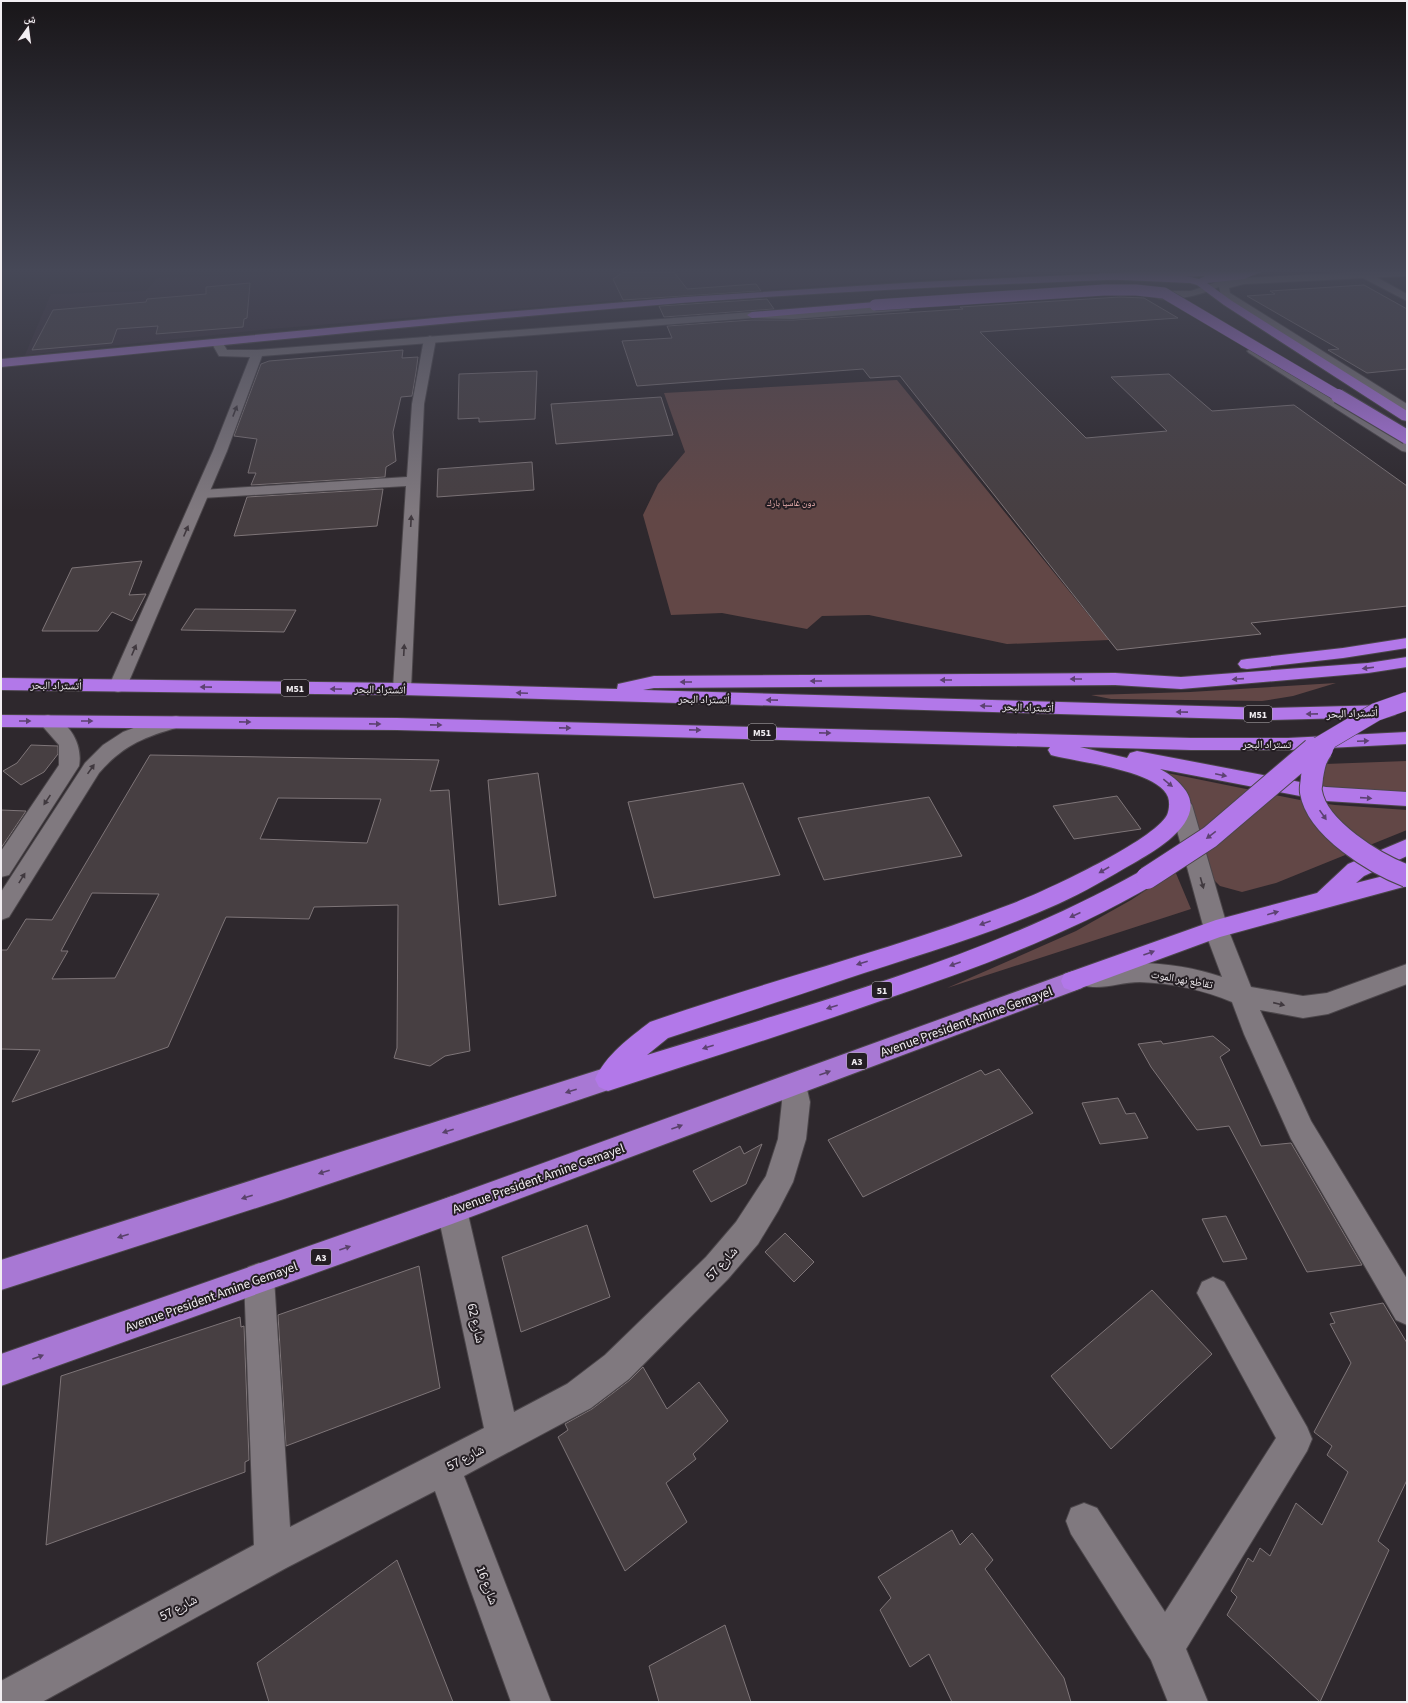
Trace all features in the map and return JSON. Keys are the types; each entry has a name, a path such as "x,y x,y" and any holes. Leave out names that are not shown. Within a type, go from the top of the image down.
{"highway":[{"path":"1,363 120,351"},
{"path":"1264,351 1407,437"},
{"path":"1304,351 1407,417"},
{"path":"1115,679 1336,654 1407,643"},
{"path":"589,696 654,682 1115,679 1188,682 1308,674 1407,662"},
{"name":"أتستراد البحر","path":"1,684 402,689 589,696 1270,714 1407,709"},
{"path":"1407,702 1376,712 1328,742 1314,760 1311,792 1317,807 1330,825 1347,842 1366,856 1407,877"},
{"name":"M51","path":"1,721 176,722 891,734"},
{"path":"891,734 1051,748 1143,758 1232,777 1326,794 1407,799"},
{"name":"تستراد البحر","path":"891,734 1128,742 1288,744 1407,738"},
{"name":"51","path":"608,1079 895,986 989,952 1059,923 1117,896 1210,837 1301,759 1328,742"},
{"path":"1,1275 608,1079 620,1062 659,1030 977,926 1049,898 1075,886 1137,851 1159,836 1177,817 1181,805 1174,788 1156,774 1128,765 1051,748"},
{"path":"1325,898 1356,870 1407,847"},
{"path":"1073,981 1216,929 1325,898 1407,877"},
{"path":"1325,898 1407,893"},
{"name":"Avenue President Amine Gemayel","path":"1,1370 452,1210 1073,981"}],"street":[{"path":"222,351 223,354 276,351"},
{"path":"402,689 418,404 428,351"},
{"path":"1254,351 1407,448"},
{"path":"1315,351 1407,410"},
{"path":"118,686 220,451 257,353"},
{"path":"202,494 413,481"},
{"path":"1,869 69,766 72,756 70,744 48,721"},
{"path":"1,911 101,756 124,739 143,729 176,722"},
{"path":"1181,805 1216,929 1257,1034 1301,1130 1407,1309"},
{"name":"تقاطع نهر الموت","path":"1073,981 1108,975 1139,972 1156,973 1217,985 1241,995 1285,1005 1315,1006 1328,1003 1407,974"},
{"name":"شارع 57","path":"2,1702 273,1555 444,1468 579,1396 617,1367 718,1268 747,1233 779,1182 792,1139 796,1102 793,1085"},
{"name":"شارع 62","path":"452,1210 503,1437"},
{"path":"259,1278 273,1555"},
{"path":"1165,1647 1294,1439 1213,1293"},
{"name":"شارع 16","path":"444,1468 531,1702"},
{"path":"1084,1521 1165,1647 1188,1702"}],"shaded area":[{"path":"27,351 58,351 25,355"}],"green space":[{"name":"دون غاسيا بارك","path":"897,380 1109,640 1007,644 869,615 822,616 807,629 722,613 671,615 643,515 658,484 685,452 664,393"},
{"path":"1336,683 1293,696 1262,701 1111,699 1091,695 1190,692"},
{"path":"1407,761 1407,792 1345,790 1323,786 1321,781 1325,764"},
{"path":"1167,773 1305,801 1335,805 1407,810 1407,830 1276,883 1242,892 1220,886 1214,880 1183,787"},
{"path":"1175,871 1191,909 947,988 1076,931 1131,900"}],"building":[{"path":"385,351 403,351 402,358 418,357 412,396 401,397 393,432 396,461 386,467 385,477 251,485 256,473 248,473 257,439 234,436 261,364 269,361"},
{"path":"625,351 999,351 1086,438 1167,431 1111,377 1169,374 1212,411 1294,405 1407,486 1407,606 1251,623 1261,634 1117,650 900,376 870,378 863,369 637,386"},
{"path":"1330,351 1407,351 1407,369 1367,373"},
{"path":"537,371 535,419 479,422 479,418 458,419 459,374"},
{"path":"661,397 673,435 556,444 551,404"},
{"path":"532,462 534,490 437,497 438,469"},
{"path":"383,489 377,526 234,536 247,497"},
{"path":"142,561 129,595 146,594 132,621 112,612 98,631 42,631 72,568"},
{"path":"195,609 296,610 284,632 181,630"},
{"path":"31,745 58,746 58,754 44,772 21,785 3,771 17,763"},
{"path":"150,755 439,760 430,791 449,790 470,1051 445,1056 430,1066 394,1058 397,1048 398,905 314,907 309,919 226,917 168,1047 12,1102 40,1050 1,1049 1,950 7,950 26,919 52,920","holes":["278,798 381,799 367,843 260,839","92,893 159,894 115,978 52,979 68,951 61,951"]},
{"path":"538,773 556,896 499,905 488,780"},
{"path":"743,783 780,875 654,898 628,802"},
{"path":"1117,796 1141,829 1074,839 1053,806"},
{"path":"929,797 962,856 824,880 798,818"},
{"path":"1,810 26,811 1,848"},
{"path":"1213,1036 1230,1050 1220,1057 1261,1146 1291,1143 1362,1265 1307,1272 1229,1126 1197,1130 1151,1067 1138,1044 1161,1041 1163,1044"},
{"path":"999,1069 1033,1113 863,1197 828,1140 981,1070 985,1075"},
{"path":"1118,1098 1126,1114 1135,1113 1148,1138 1100,1144 1082,1103"},
{"path":"762,1144 746,1184 711,1202 693,1171 740,1146 744,1154"},
{"path":"1226,1216 1247,1259 1223,1262 1202,1219"},
{"path":"587,1225 610,1297 521,1332 502,1257"},
{"path":"785,1233 814,1262 794,1282 765,1252"},
{"path":"419,1266 440,1388 286,1446 278,1315"},
{"path":"1152,1290 1212,1354 1111,1449 1051,1376"},
{"path":"1383,1303 1407,1343 1407,1480 1378,1541 1389,1550 1320,1702 1227,1615 1237,1597 1231,1591 1248,1558 1253,1562 1260,1548 1270,1556 1296,1503 1322,1525 1348,1472 1327,1455 1332,1446 1314,1432 1351,1363 1330,1324 1335,1323 1330,1313"},
{"path":"240,1317 241,1327 244,1326 249,1460 245,1462 245,1472 46,1545 61,1376"},
{"path":"643,1367 667,1409 699,1382 728,1421 693,1454 696,1459 666,1483 687,1522 625,1571 558,1437 568,1430 565,1424 592,1409 630,1380"},
{"path":"952,1530 960,1545 972,1533 993,1560 985,1569 1064,1678 1071,1702 952,1702 929,1654 910,1667 880,1610 891,1598 878,1577"},
{"path":"397,1560 453,1702 269,1702 257,1663"},
{"path":"725,1625 751,1702 659,1702 649,1666"}]}
